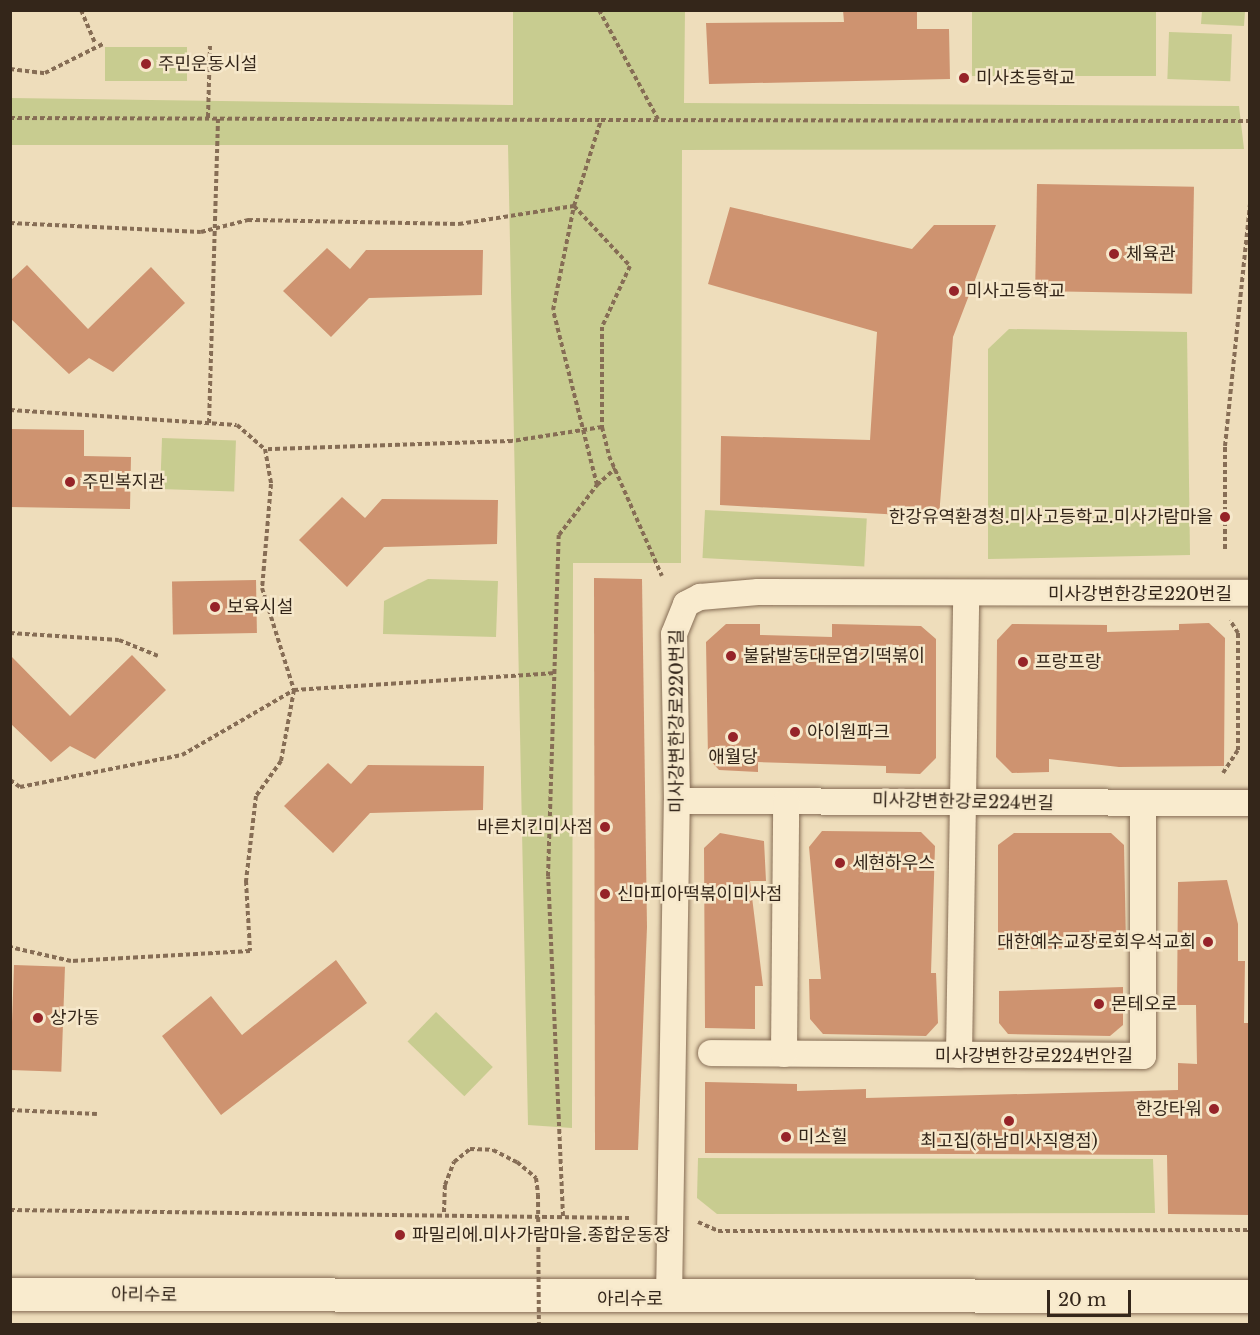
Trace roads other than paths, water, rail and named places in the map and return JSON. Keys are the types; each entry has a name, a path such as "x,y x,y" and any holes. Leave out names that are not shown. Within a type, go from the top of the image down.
{"main road":[{"name":"아리수로","path":"10,1294 669,1299 1250,1296"}],"street":[{"name":"미사강변한강로220번길","path":"669,1299 677,801 674,634 687,604 700,597 758,592 966,596 1250,593"},
{"path":"958,1055 966,596"},
{"name":"미사강변한강로224번길","path":"677,801 963,799 1143,805 1250,802"},
{"path":"784,1054 786,802"},
{"name":"미사강변한강로224번안길","path":"711,1053 1143,1056 1143,805"}],"place":[{"name":"주민운동시설","path":"146,64"},
{"name":"미사초등학교","path":"964,78"},
{"name":"체육관","path":"1114,254"},
{"name":"미사고등학교","path":"954,291"},
{"name":"주민복지관","path":"70,482"},
{"name":"한강유역환경청.미사고등학교.미사가람마을","path":"1225,517"},
{"name":"보육시설","path":"215,607"},
{"name":"불닭발동대문엽기떡볶이","path":"731,656"},
{"name":"프랑프랑","path":"1023,662"},
{"name":"아이원파크","path":"795,732"},
{"name":"애월당","path":"733,737"},
{"name":"바른치킨미사점","path":"605,827"},
{"name":"세현하우스","path":"840,863"},
{"name":"신마피아떡볶이미사점","path":"605,894"},
{"name":"대한예수교장로회우석교회","path":"1208,942"},
{"name":"몬테오로","path":"1099,1004"},
{"name":"상가동","path":"38,1018"},
{"name":"한강타워","path":"1214,1109"},
{"name":"최고집(하남미사직영점)","path":"1009,1121"},
{"name":"미소힐","path":"786,1137"},
{"name":"파밀리에.미사가람마을.종합운동장","path":"400,1235"}]}
